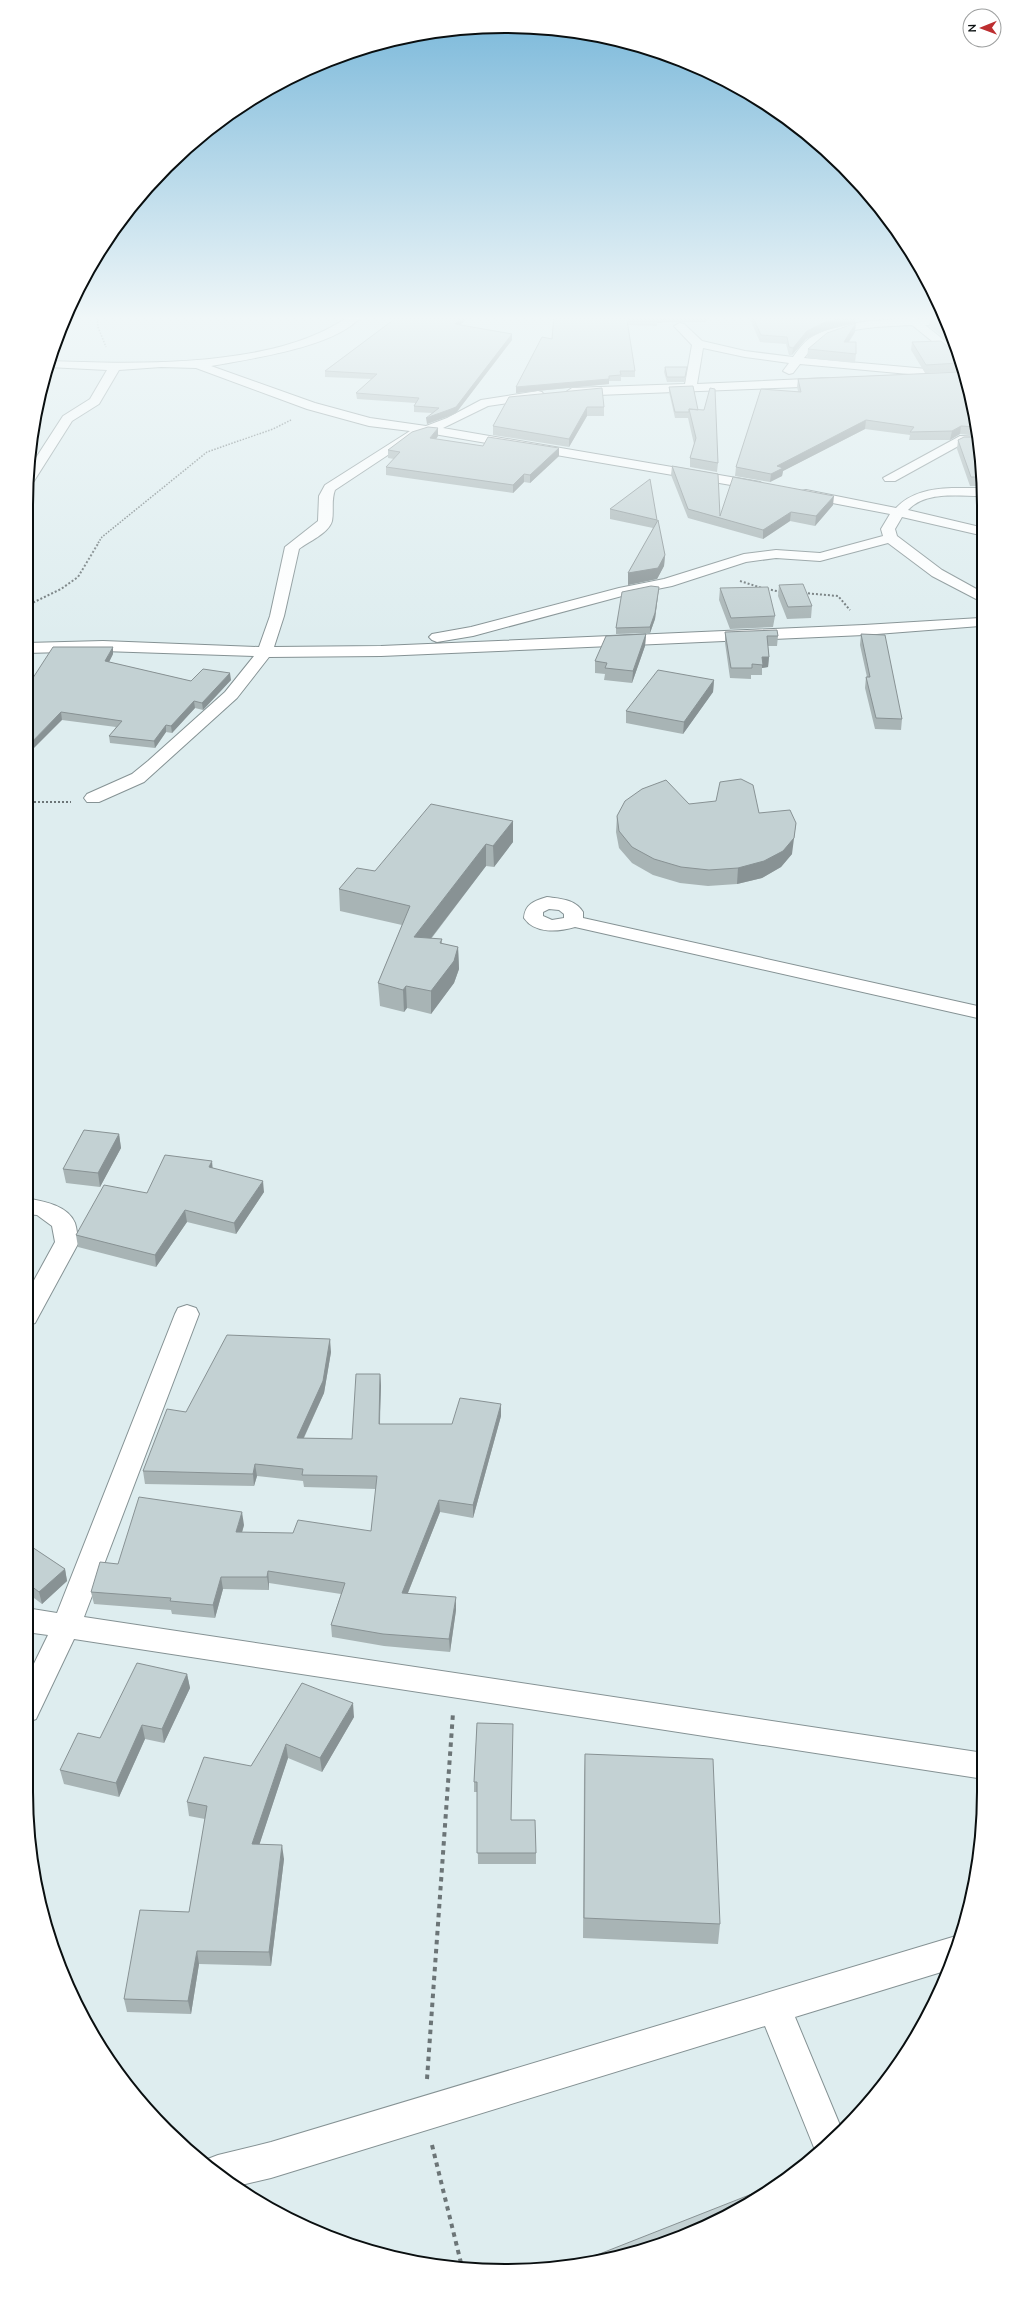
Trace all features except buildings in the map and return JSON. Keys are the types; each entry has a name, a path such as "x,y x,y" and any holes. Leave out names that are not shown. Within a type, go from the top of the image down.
{"street":[{"path":"34,470 65,422"},
{"path":"371,422 424,429 774,488"},
{"path":"93,798 138,778 154,766 231,695 265,652 277,616 292,547 319,529 325,522 326,496 330,488 394,443 424,429 447,422"},
{"path":"890,478 960,440 972,440"},
{"path":"977,492 943,492 918,496 900,512 888,529 890,538 931,569 977,595"},
{"path":"797,493 900,512 977,530"},
{"path":"381,652 412,642 473,631 498,623 584,603 619,592 667,583 705,570 762,555 807,557 833,554 890,538"},
{"path":"33,648 103,646 265,652 381,652 864,630 977,622"},
{"path":"573,921 977,1012"},
{"path":"33,1208 44,1210 63,1223 67,1242 33,1304"},
{"path":"33,1695 66,1627 187,1314"},
{"path":"33,1621 977,1765"},
{"path":"225,2171 271,2160 948,1954"},
{"path":"774,2008 827,2137"}],"path":[{"path":"33,603 61,589 78,577 102,537 162,490 195,460 224,445 273,429 284,422"},
{"path":"705,570 783,592"},
{"path":"804,593 838,596 864,630"},
{"path":"33,802 62,803 93,798"},
{"path":"455,1686 424,2114 461,2262"}]}
